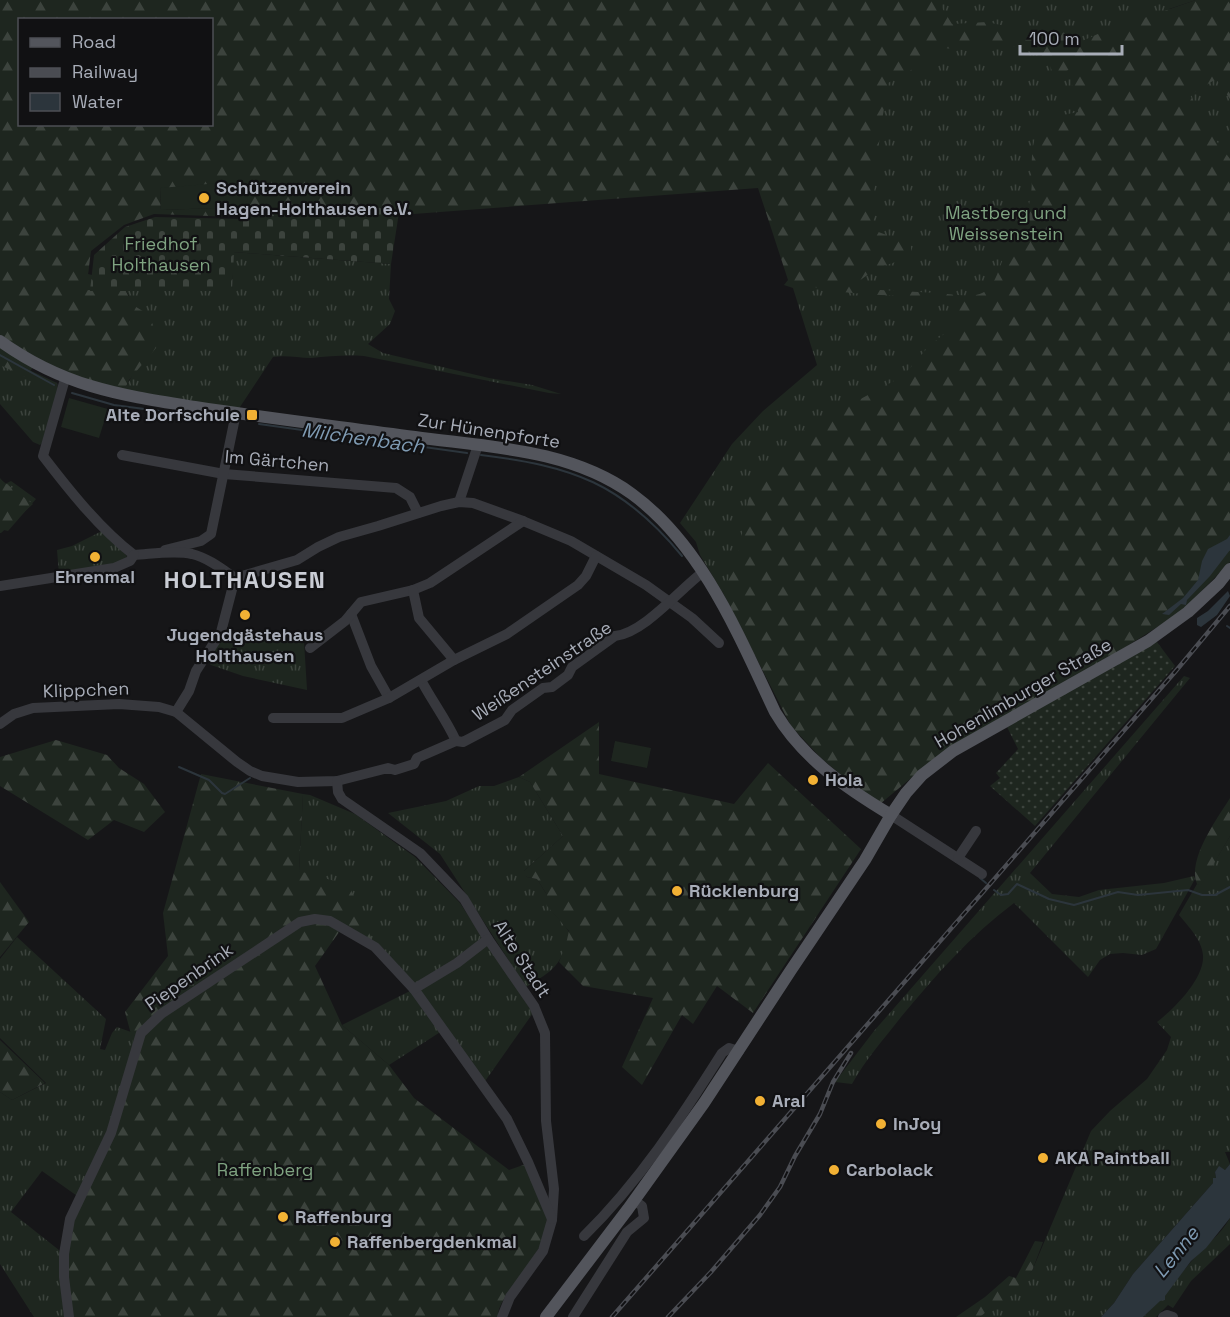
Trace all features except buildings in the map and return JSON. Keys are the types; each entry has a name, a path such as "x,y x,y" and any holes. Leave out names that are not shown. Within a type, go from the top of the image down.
{"main road":[{"name":"Zur Hünenpforte","path":"0,342 22,357 65,379 121,395 540,455 598,475 632,495 655,515 678,539 703,572 733,623 783,726 804,752 827,772 891,815"},
{"name":"Hohenlimburger Straße","path":"546,1317 635,1201 739,1051 790,970 865,860 891,815 922,775 953,751 1148,641 1188,612 1219,583 1230,569"}],"street":[{"path":"65,379 44,456 80,501 118,542 134,555 193,554 217,565 235,578"},
{"path":"161,553 201,541 211,534 236,413"},
{"path":"459,502 478,445"},
{"name":"Im Gärtchen","path":"122,455 224,474 396,488 410,497 418,513"},
{"path":"235,578 297,560 339,537 459,502 473,503 571,541 630,574 670,602 719,643"},
{"path":"310,648 362,602 413,590 430,583 523,521"},
{"path":"0,586 119,567 130,561 134,555"},
{"path":"273,718 342,718 389,698 454,660 507,634 578,585 586,576 596,556"},
{"name":"Weißensteinstraße","path":"281,780 338,781 388,768 394,770 414,764 417,758 456,741 463,742 505,720 512,710 543,688 552,687 568,675 572,667 615,636 623,636 650,619 703,572"},
{"path":"176,712 189,691 196,671 221,632 235,578"},
{"path":"413,590 419,618 454,660"},
{"path":"351,614 371,666 389,698"},
{"path":"421,680 432,700 439,707 456,741"},
{"name":"Klippchen","path":"0,724 14,714 33,708 119,704 159,707 176,712 250,771 281,780"},
{"name":"Alte Stadt","path":"338,781 338,792 342,799 420,853 444,875 464,899 488,939 534,1006 545,1033 546,1121 554,1190 552,1220 543,1251 510,1297 504,1315"},
{"path":"891,815 982,873"},
{"path":"958,858 976,831"},
{"name":"Piepenbrink","path":"69,1317 64,1254 70,1219 111,1133 141,1033 161,1014 300,922 315,919 330,921 375,947 414,989 507,1119 552,1220"},
{"path":"414,989 457,963 488,939"},
{"path":"584,1236 657,1153 722,1053 729,1048 739,1051"},
{"path":"573,1317 627,1232 644,1218 642,1206 635,1201"},
{"path":"1163,1317 1167,1315 1173,1317"}],"green space":[{"name":"Mastberg und Weissenstein","path":"0,0 1196,0 1169,9 1230,27 1230,546 726,587 723,593 700,555 696,542 680,523 732,444 763,411 817,365 793,288 784,285 790,280 760,183 553,201 391,207 251,201 224,184 131,188 91,237 88,274 101,282 107,296 129,296 126,291 232,291 233,252 391,264 389,299 395,311 390,324 368,344 383,353 489,378 532,385 561,394 364,356 311,358 278,356 273,357 236,413 121,395 133,374 56,368 19,126 213,126 213,18 18,18 18,118"},
{"name":"Mastberg und Weissenstein","path":"0,0 937,0 952,24 987,22 1028,31 1073,33 1082,41 1196,0 1230,0 1230,99 1216,79 1190,95 1211,134 1230,159 1230,562 1181,612 1075,679 928,764 880,804 869,798 821,758 791,726 723,593 739,550 749,496 769,466 807,428 903,376 929,346 954,326 957,316 944,301 947,294 978,295 993,283 1027,211 1031,194 1032,151 1037,134 1048,120 1078,112 1071,80 1073,67 1060,75 1053,85 1051,68 1039,55 985,41 972,51 944,48 888,83 874,193 873,230 911,244 911,257 877,268 859,281 862,289 937,293 937,297 843,292 788,280 758,188 400,215 400,206 242,219 249,189 160,188 161,210 238,207 238,217 154,214 124,225 91,251 86,290 126,291 133,305 149,315 158,338 156,348 129,380 122,395 36,364 25,377 0,365"},
{"name":"Schützenverein Hagen-Holthausen e.V.","path":"232,182 249,189 246,207 161,210 160,188"},
{"name":"Friedhof Holthausen","path":"400,206 391,264 234,252 232,291 90,291 94,255 125,227 155,217 242,219"},
{"path":"0,352 23,367 57,383 58,388 40,445 33,442 0,404"},
{"path":"69,398 108,409 99,438 61,427"},
{"path":"0,478 5,484 11,481 36,499 8,531 0,529"},
{"path":"0,479 33,504 1,533 0,533"},
{"path":"102,531 127,556 123,563 59,574 57,550 72,546"},
{"path":"222,632 304,642 307,690 243,676 211,665 207,661"},
{"path":"1154,638 1175,666 1035,826 990,786 1000,778 996,773 1018,749 1004,721"},
{"path":"1184,676 1190,678 1030,873 1052,894 1079,897 1099,890 1164,883 1194,876 1195,879 1156,949 1142,955 1110,954 1100,960 1088,977 1014,903 968,942 940,971 875,1050 852,1084 835,1082 874,1031"},
{"path":"599,722 599,774 734,804 768,763 861,849 753,1013 717,986 693,1024 682,1015 642,1085 622,1067 653,998 583,986 559,962 569,931 547,906 545,899 547,895 537,879 524,875 524,871 563,836 530,782 519,777"},
{"path":"56,740 107,755 119,768 144,784 165,812 144,832 114,820 88,840 0,786 0,757"},
{"path":"615,741 651,748 647,768 611,761"},
{"name":"Raffenberg","path":"201,774 303,794 299,871 349,885 375,947 342,928 315,966 342,1025 389,1065 414,1098 509,1170 526,1164 547,1215 546,1230 532,1259 505,1297 498,1317 69,1317 67,1309 70,1219 111,1133 135,1049 125,1012 168,956 163,913"},
{"path":"519,777 530,782 563,836 524,871 524,874 537,879 547,895 551,910 570,934 563,954 555,966 526,987 440,854 388,813 446,801 479,786 494,786"},
{"path":"303,794 355,814 415,857 460,903 533,1013 483,1084 445,1029 389,1065 342,1025 414,989 299,871"},
{"path":"1230,798 1230,836 1201,886 1197,884 1196,863 1211,828"},
{"path":"1230,836 1230,1152 1225,1152 1230,1164 1225,1170 1219,1167 1215,1172 1216,1179 1213,1179 1213,1183 1133,1274 1114,1303 1101,1317 980,1317 1032,1271 1091,1131 1147,1079 1167,1050 1171,1037 1157,1022 1172,1009 1194,983 1202,964 1203,955 1194,933 1179,915 1197,884 1201,885"},
{"path":"0,882 29,922 0,957"},
{"path":"17,937 106,1019 100,1049 105,1050 117,1027 131,1032 135,1048 111,1133 80,1198 42,1171 11,1212 64,1254 69,1317 34,1317 0,1264 0,1092 12,1100 46,1083 0,1038 0,959"},
{"path":"0,1040 45,1083 12,1100 0,1092"},
{"path":"1230,1218 1230,1244 1191,1281 1173,1308 1168,1305 1156,1317 1143,1317 1221,1230"},
{"path":"1035,1241 1043,1242 1032,1271 1000,1306 992,1307 980,1317 956,1317 985,1297 1009,1276 1016,1278"}],"water":[{"path":"1230,535 1230,550 1187,600 1186,605 1181,604 1169,615 1162,614 1183,598 1198,580 1202,561 1208,549"},
{"path":"1228,591 1230,596 1217,615 1201,627 1197,625 1197,618 1208,611"},
{"name":"Lenne","path":"1230,1164 1230,1218 1206,1248 1191,1261 1165,1296 1165,1300 1160,1301 1143,1317 1101,1317 1114,1303 1133,1274 1213,1183 1219,1166 1225,1170"}],"waterway":[{"name":"Milchenbach","path":"0,355 54,385"},
{"name":"Milchenbach","path":"72,393 114,405 228,420"},
{"name":"Milchenbach","path":"259,424 467,453"},
{"name":"Milchenbach","path":"481,455 542,465 593,482 638,511 682,556"},
{"path":"179,767 209,780 225,794 250,778"},
{"path":"980,878 986,883"},
{"path":"994,890 1001,895 1008,894 1017,884 1049,899 1074,905 1118,892 1138,895 1188,890 1202,895 1215,895 1230,887"}],"railway":[{"path":"612,1317 1230,606"},
{"path":"668,1317 711,1272 760,1215 780,1187 820,1114 833,1082 851,1053"}],"place":[{"name":"Schützenverein Hagen-Holthausen e.V.","path":"204,198"},
{"name":"Alte Dorfschule","path":"252,415"},
{"name":"Ehrenmal","path":"95,557"},
{"name":"Jugendgästehaus Holthausen","path":"245,615"},
{"name":"Hola","path":"813,780"},
{"name":"Rücklenburg","path":"677,891"},
{"name":"Aral","path":"760,1101"},
{"name":"InJoy","path":"881,1124"},
{"name":"AKA Paintball","path":"1043,1158"},
{"name":"Carbolack","path":"834,1170"},
{"name":"Raffenburg","path":"283,1217"},
{"name":"Raffenbergdenkmal","path":"335,1242"}],"district":[{"name":"HOLTHAUSEN","path":"245,580"}]}
